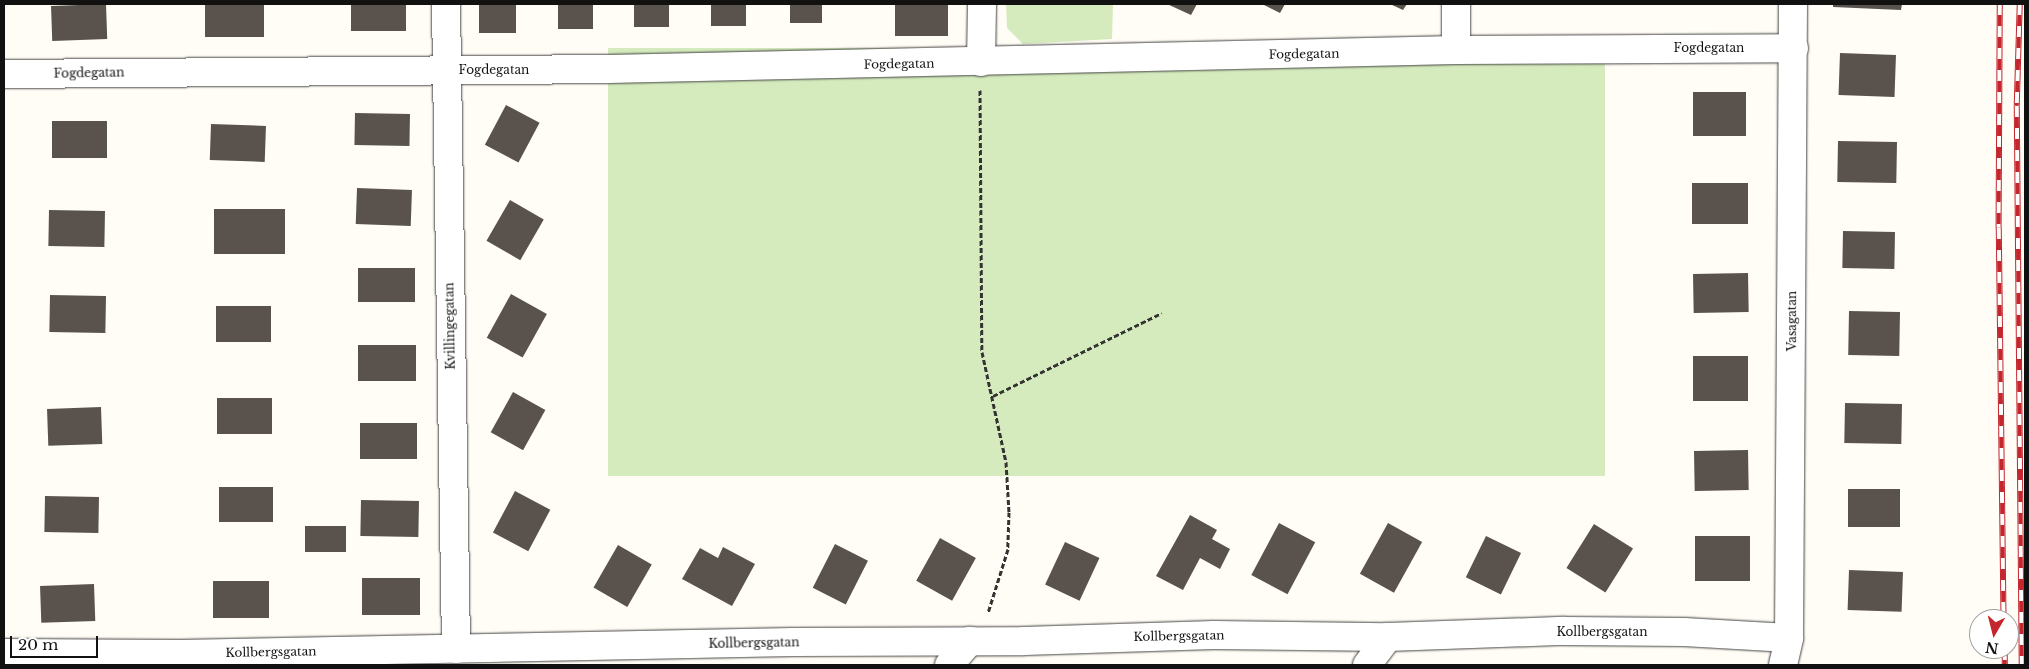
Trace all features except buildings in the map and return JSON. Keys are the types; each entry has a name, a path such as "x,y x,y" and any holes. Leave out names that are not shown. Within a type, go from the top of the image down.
{"street":[{"name":"Kvillingegatan","path":"446,4 456,649"},
{"path":"981,62 982,4"},
{"path":"1456,4 1456,50"},
{"name":"Vasagatan","path":"1789,638 1793,4"},
{"name":"Fogdegatan","path":"4,74 981,62 1456,50 1794,48"},
{"name":"Kollbergsgatan","path":"4,653 56,655 456,649 530,656 1214,635 1388,637 1564,631 1684,632 1789,638"},
{"path":"1367,665 1388,637"},
{"path":"1783,665 1789,638"},
{"path":"949,665 970,641"}],"path":[{"path":"970,641 988,612 1008,549 1010,512 1006,462 982,352 981,62"},
{"path":"993,396 1162,313"}],"green space":[{"path":"1006,4 1113,4 1112,39 1023,44 1007,28"},
{"path":"608,48 1605,48 1605,476 608,476"}],"railway":[{"path":"2000,4 1999,228 2004,609"},
{"path":"2020,4 2017,106 2022,665"},
{"path":"2005,659 2005,665"}]}
